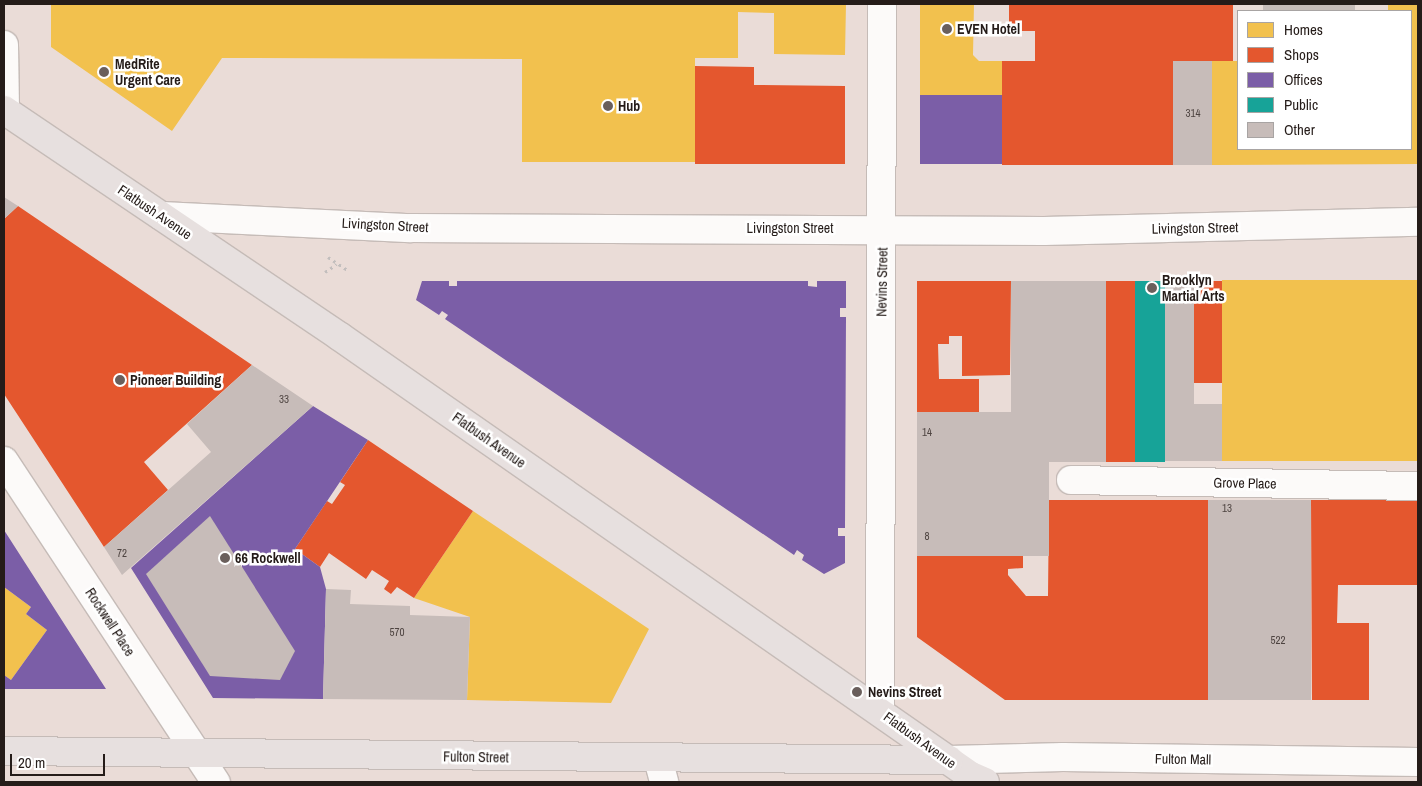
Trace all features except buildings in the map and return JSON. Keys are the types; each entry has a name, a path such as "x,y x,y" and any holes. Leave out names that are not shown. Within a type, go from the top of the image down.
{"main road":[{"name":"Flatbush Avenue","path":"5,110 162,216 880,711 977,780"},
{"name":"Fulton Street","path":"4,751 198,754 661,771 949,760"}],"street":[{"name":"Nevins Street","path":"880,711 883,228 882,4"},
{"path":"4,45 5,110"},
{"name":"Livingston Street","path":"162,216 410,228 883,228 1044,231 1418,222"},
{"name":"Rockwell Place","path":"4,461 216,782"},
{"name":"Grove Place","path":"1071,480 1418,486"},
{"name":"Fulton Mall","path":"949,760 1063,757 1418,762"}],"path":[{"path":"328,257 347,270"},
{"path":"325,272 338,264"}],"place":[{"name":"EVEN Hotel","path":"947,29"},
{"name":"MedRite Urgent Care","path":"104,72"},
{"name":"Hub","path":"608,106"},
{"name":"Brooklyn Martial Arts","path":"1152,288"},
{"name":"Pioneer Building","path":"120,380"},
{"name":"66 Rockwell","path":"225,558"},
{"name":"Nevins Street","path":"857,692"}]}
